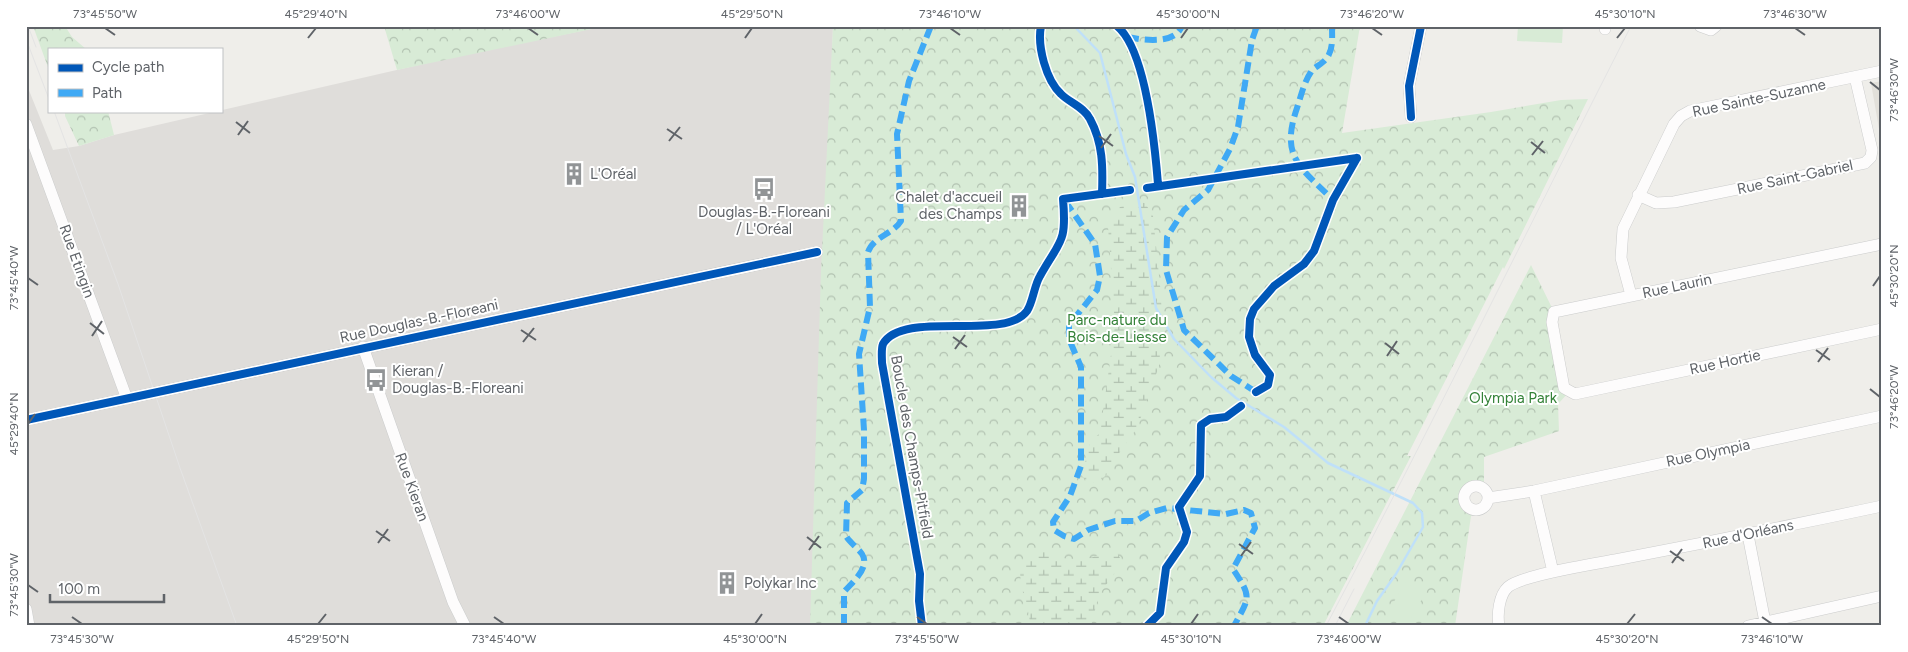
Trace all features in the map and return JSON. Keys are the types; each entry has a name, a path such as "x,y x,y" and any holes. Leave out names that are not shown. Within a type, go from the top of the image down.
{"street":[{"path":"1410,117 1409,86 1421,26"},
{"path":"1700,26 1711,30 1716,26"},
{"name":"Rue Sainte-Suzanne","path":"1631,295 1624,272 1621,244 1623,228 1674,124 1681,116 1690,111 1882,71"},
{"name":"Rue Saint-Gabriel","path":"1638,195 1656,203 1674,202 1864,162 1871,157 1872,150 1855,77"},
{"name":"Rue Etingin","path":"26,124 126,399"},
{"name":"Rue Laurin","path":"1568,392 1563,383 1552,322 1554,312 1882,244"},
{"name":"Rue Douglas-B.-Floreani","path":"26,420 363,346 817,252"},
{"name":"Rue Hortie","path":"1568,392 1576,394 1882,329"},
{"name":"Rue Kieran","path":"363,346 452,599 465,626"},
{"name":"Rue Olympia","path":"1488,498 1534,490 1882,416"},
{"path":"1534,490 1554,572"},
{"name":"Rue d'Orléans","path":"1499,626 1499,606 1508,587 1520,581 1554,572 1748,535 1882,506"},
{"path":"1748,535 1765,622"},
{"path":"1748,626 1882,596"},
{"path":"26,609 29,626"}],"shaded area":[{"path":"606,26 833,26 812,626 26,626 26,83 53,150 79,146 114,135 214,112 222,112 222,110 462,55"},
{"path":"1882,81 1882,146 1871,83"}],"green space":[{"path":"33,26 65,26 72,37 85,48 48,48 48,67"},
{"path":"384,26 606,26 397,70"},
{"name":"Parc-nature du Bois-de-Liesse","path":"833,26 1360,26 1342,133 1561,100 1588,99 1504,269 1503,267 1407,456 1411,456 1323,626 810,626 821,271"},
{"path":"1518,26 1563,26 1562,43 1517,41"},
{"path":"65,112 108,112 114,135 79,146 65,116"},
{"path":"1133,202 1145,203 1153,216 1163,315 1159,366 1137,428 1117,456 1112,469 1100,481 1088,483 1082,476 1090,442 1100,433 1115,326 1108,226 1120,207"},
{"name":"Olympia Park","path":"1531,265 1554,312 1569,392 1558,404 1559,431 1484,457 1484,489 1473,486 1464,493 1464,500 1469,508 1476,510 1483,508 1471,516 1455,626 1346,626"},
{"path":"1046,551 1061,558 1083,559 1117,553 1120,558 1115,573 1099,594 1091,626 1030,626 1021,581 1021,571 1024,562 1032,555"},
{"path":"1405,582 1425,594 1406,626 1386,616"}],"waterway":[{"path":"1074,26 1100,53 1126,154 1135,177 1156,308 1174,339 1211,377 1236,398 1284,427 1328,463 1413,503 1422,513 1423,527 1396,574 1377,601 1365,626"}],"tram line":[{"path":"28,26 36,47"},
{"path":"1326,626 1442,402 1631,26"},
{"path":"26,39 48,96"},
{"path":"54,112 118,284 180,468 237,626"},
{"path":"1335,626 1354,589"}],"marked path":[{"path":"844,626 844,592 859,575 864,565 862,554 846,536 847,503 862,490 864,479 864,430 859,354 870,307 868,252 874,243 901,221 897,134 909,81 931,26"},
{"path":"1127,37 1150,40 1166,39 1178,32 1182,26"},
{"path":"1256,392 1231,376 1184,330 1166,270 1167,237 1184,210 1208,190 1230,149 1238,127 1252,40 1257,26"},
{"path":"1332,26 1331,50 1327,58 1312,70 1306,80 1292,125 1291,138 1292,150 1296,160 1311,179 1333,200"},
{"path":"1065,201 1095,244 1100,276 1097,290 1069,325 1069,339 1081,367 1081,466 1070,496 1053,522 1054,530 1074,539 1088,530 1115,521 1136,521 1149,513 1167,508 1226,514 1244,510 1251,513 1255,528 1233,569 1247,597 1234,626"}],"cycle path":[{"path":"1041,26 1040,43 1044,62 1051,80 1061,94 1084,111 1098,137 1101,155 1102,194"},
{"path":"1117,26 1127,38 1142,77 1151,124 1158,184"},
{"path":"1411,117 1409,86 1421,26"},
{"path":"1147,188 1357,158"},
{"path":"1256,392 1268,385 1270,375 1255,355 1249,337 1250,319 1254,309 1274,286 1304,264 1314,251 1333,200 1357,158"},
{"name":"Boucle des Champs-Pitfield","path":"922,626 919,601 920,574 882,363 883,344 894,334 911,328 977,326 1015,320 1027,311 1038,280 1063,234 1063,199 1130,190"},
{"path":"26,420 817,252"},
{"path":"1147,626 1160,613 1166,568 1184,542 1187,532 1179,507 1200,476 1201,425 1210,419 1226,417 1241,406"}],"place":[{"name":"L'Oréal","path":"574,174"},
{"name":"Douglas-B.-Floreani / L'Oréal","path":"764,189"},
{"name":"Chalet d'accueil des Champs","path":"1019,206"},
{"name":"Kieran / Douglas-B.-Floreani","path":"376,380"},
{"name":"Polykar Inc","path":"727,583"}]}
